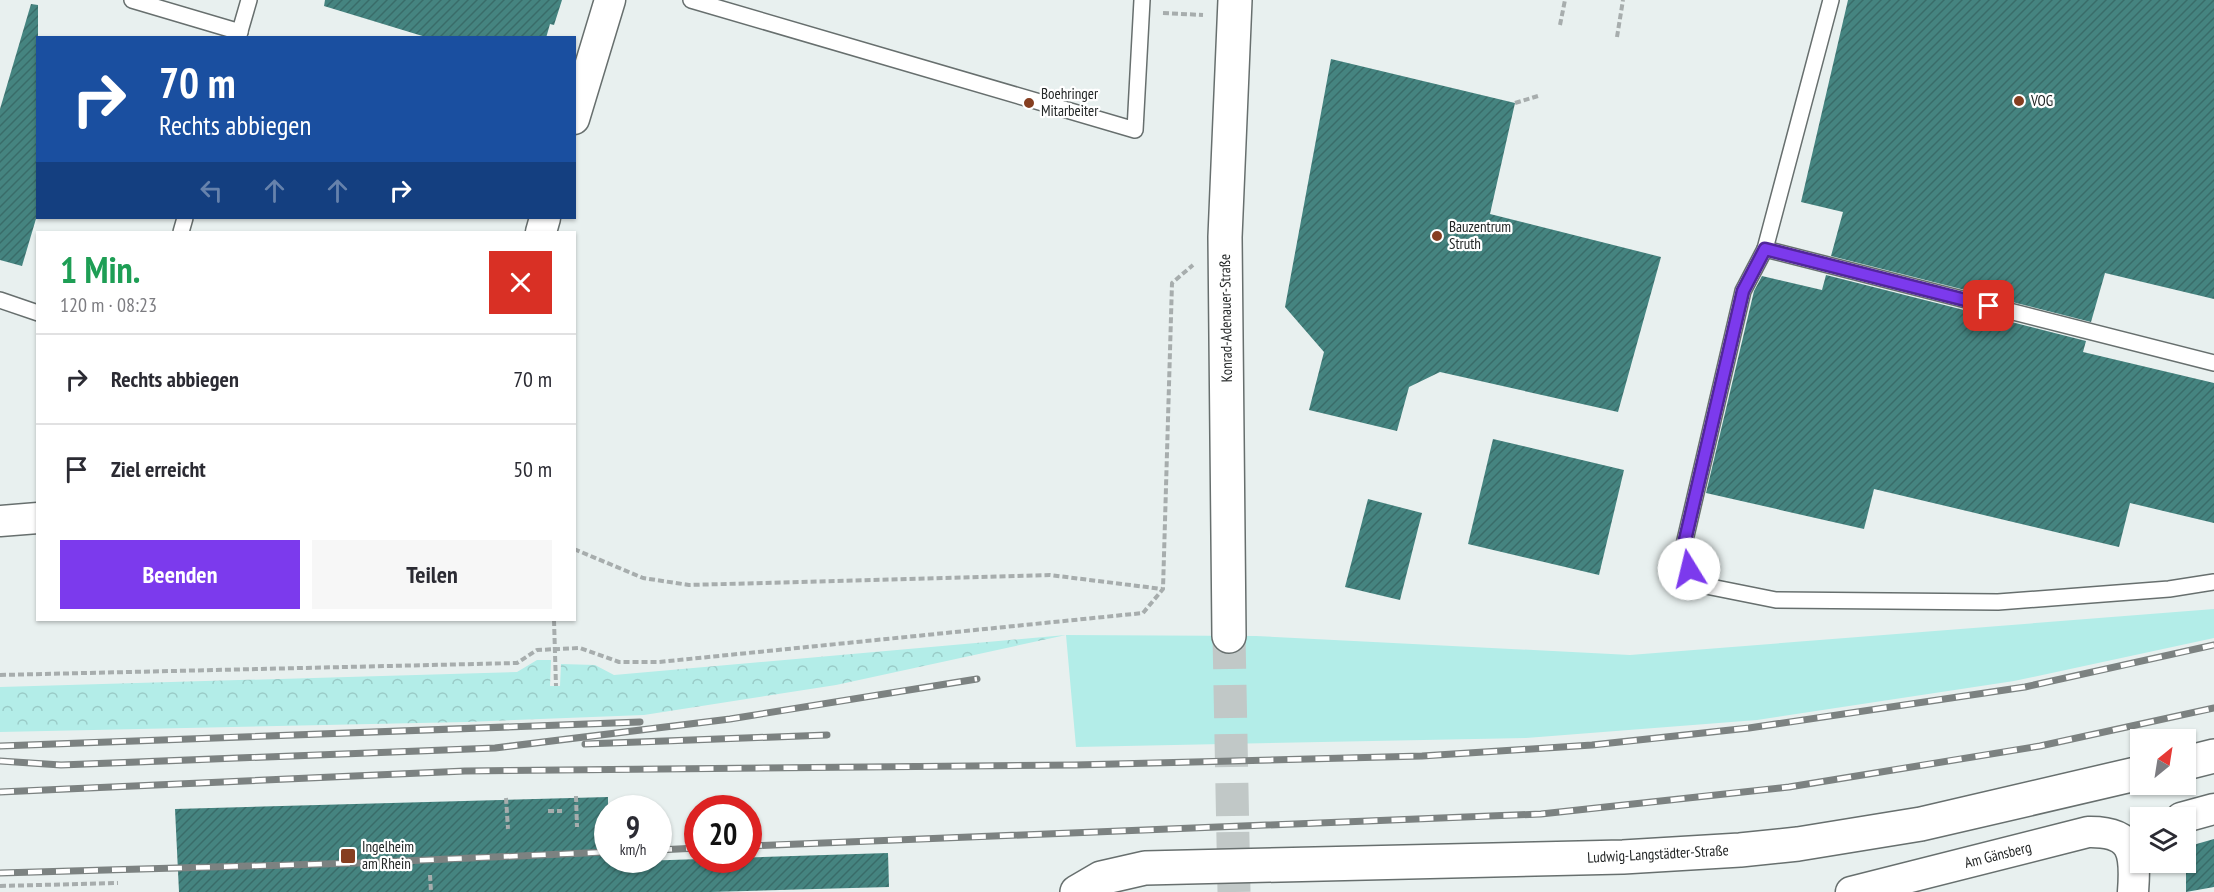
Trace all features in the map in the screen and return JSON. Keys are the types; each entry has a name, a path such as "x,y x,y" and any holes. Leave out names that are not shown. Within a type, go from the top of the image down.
{"main road":[{"name":"Konrad-Adenauer-Straße","path":"1229,636 1225,237 1234,9"},
{"path":"2196,760 2214,756"},
{"name":"Ludwig-Langstädter-Straße","path":"1077,892 1101,878 1123,872 1167,868 1635,856 1798,844 1921,824 2130,775"},
{"name":"Ludwig-Langstädter-Straße","path":"1111,892 1131,880 1167,868"}],"street":[{"path":"576,112 610,0"},
{"path":"0,521 36,518"},
{"path":"2196,814 2214,809"},
{"name":"Am Gänsberg","path":"1851,892 2088,832 2130,836"},
{"path":"2133,892 2134,873"}],"lane":[{"path":"132,0 239,35 249,0"},
{"path":"691,0 1135,130 1142,6"},
{"path":"1831,0 1765,249 1743,291 1682,553 1696,584 1776,600 1998,602 2169,589 2214,582"},
{"path":"1765,249 2214,363"},
{"path":"0,300 36,312"}],"path":[{"path":"1560,25 1565,0"},
{"path":"1617,37 1623,0"},
{"path":"1142,6 1234,9"},
{"path":"1515,103 1538,96"},
{"path":"0,675 517,663 537,650 580,648 619,662 659,662 1143,613 1163,589 1172,283 1225,237"},
{"path":"576,550 643,578 689,585 1050,575 1163,589"},
{"path":"554,621 556,686"},
{"path":"576,796 574,811 577,827"},
{"path":"506,798 509,812 508,830"},
{"path":"548,811 558,811"},
{"path":"430,875 431,892"},
{"path":"0,886 118,883"}],"green space":[{"path":"2214,609 2214,638 2014,681 1757,720 1526,738 1076,747 1066,635 1256,636 1630,655"},
{"path":"1066,635 836,685 644,715 466,722 0,732 0,687 517,672 537,660 551,660 550,686 560,686 561,664 595,665 614,675"}],"building":[{"path":"325,0 562,0 554,25 550,24 547,36 422,36 324,6"},
{"name":"VOG","path":"1848,0 2214,0 2214,299 2105,273 2091,322 1831,256 1843,212 1801,202"},
{"path":"31,4 38,5 36,219 22,266 0,260 0,109"},
{"name":"Bauzentrum Struth","path":"1331,59 1515,103 1490,214 1661,257 1618,412 1440,372 1409,387 1397,431 1309,410 1324,352 1285,307"},
{"path":"1826,275 2086,341 2083,352 2214,383 2214,523 2130,503 2119,547 1874,489 1864,529 1706,493 1754,291 1762,276 1822,290"},
{"path":"1493,439 1624,470 1599,575 1468,544"},
{"path":"1368,499 1422,513 1400,600 1345,587"},
{"path":"594,797 594,873 672,873 672,860 684,860 684,873 762,873 762,857 888,853 889,887 711,892 179,892 175,809"},
{"path":"2214,839 2214,887 2186,892 2186,873 2196,873 2196,844"}],"tunnel":[{"path":"1229,636 1234,892"}],"railway":[{"path":"0,792 465,771 1075,765 1422,756 1592,745 1749,728 2025,687 2214,645"},
{"path":"0,761 61,765 495,748 730,719 977,679"},
{"path":"762,845 1541,814 1789,787 2040,746 2214,708"},
{"path":"0,746 640,722"},
{"path":"585,744 827,735"},
{"path":"672,849 684,849"},
{"path":"0,873 358,863 594,853"}],"place":[{"name":"VOG","path":"2019,101"},
{"name":"Boehringer Mitarbeiter","path":"1029,103"},
{"name":"Bauzentrum Struth","path":"1437,236"},
{"name":"Ingelheim am Rhein","path":"348,856"}],"route":[{"path":"1689,569 1682,553 1719,384 1743,291 1765,249 1989,306"}]}
